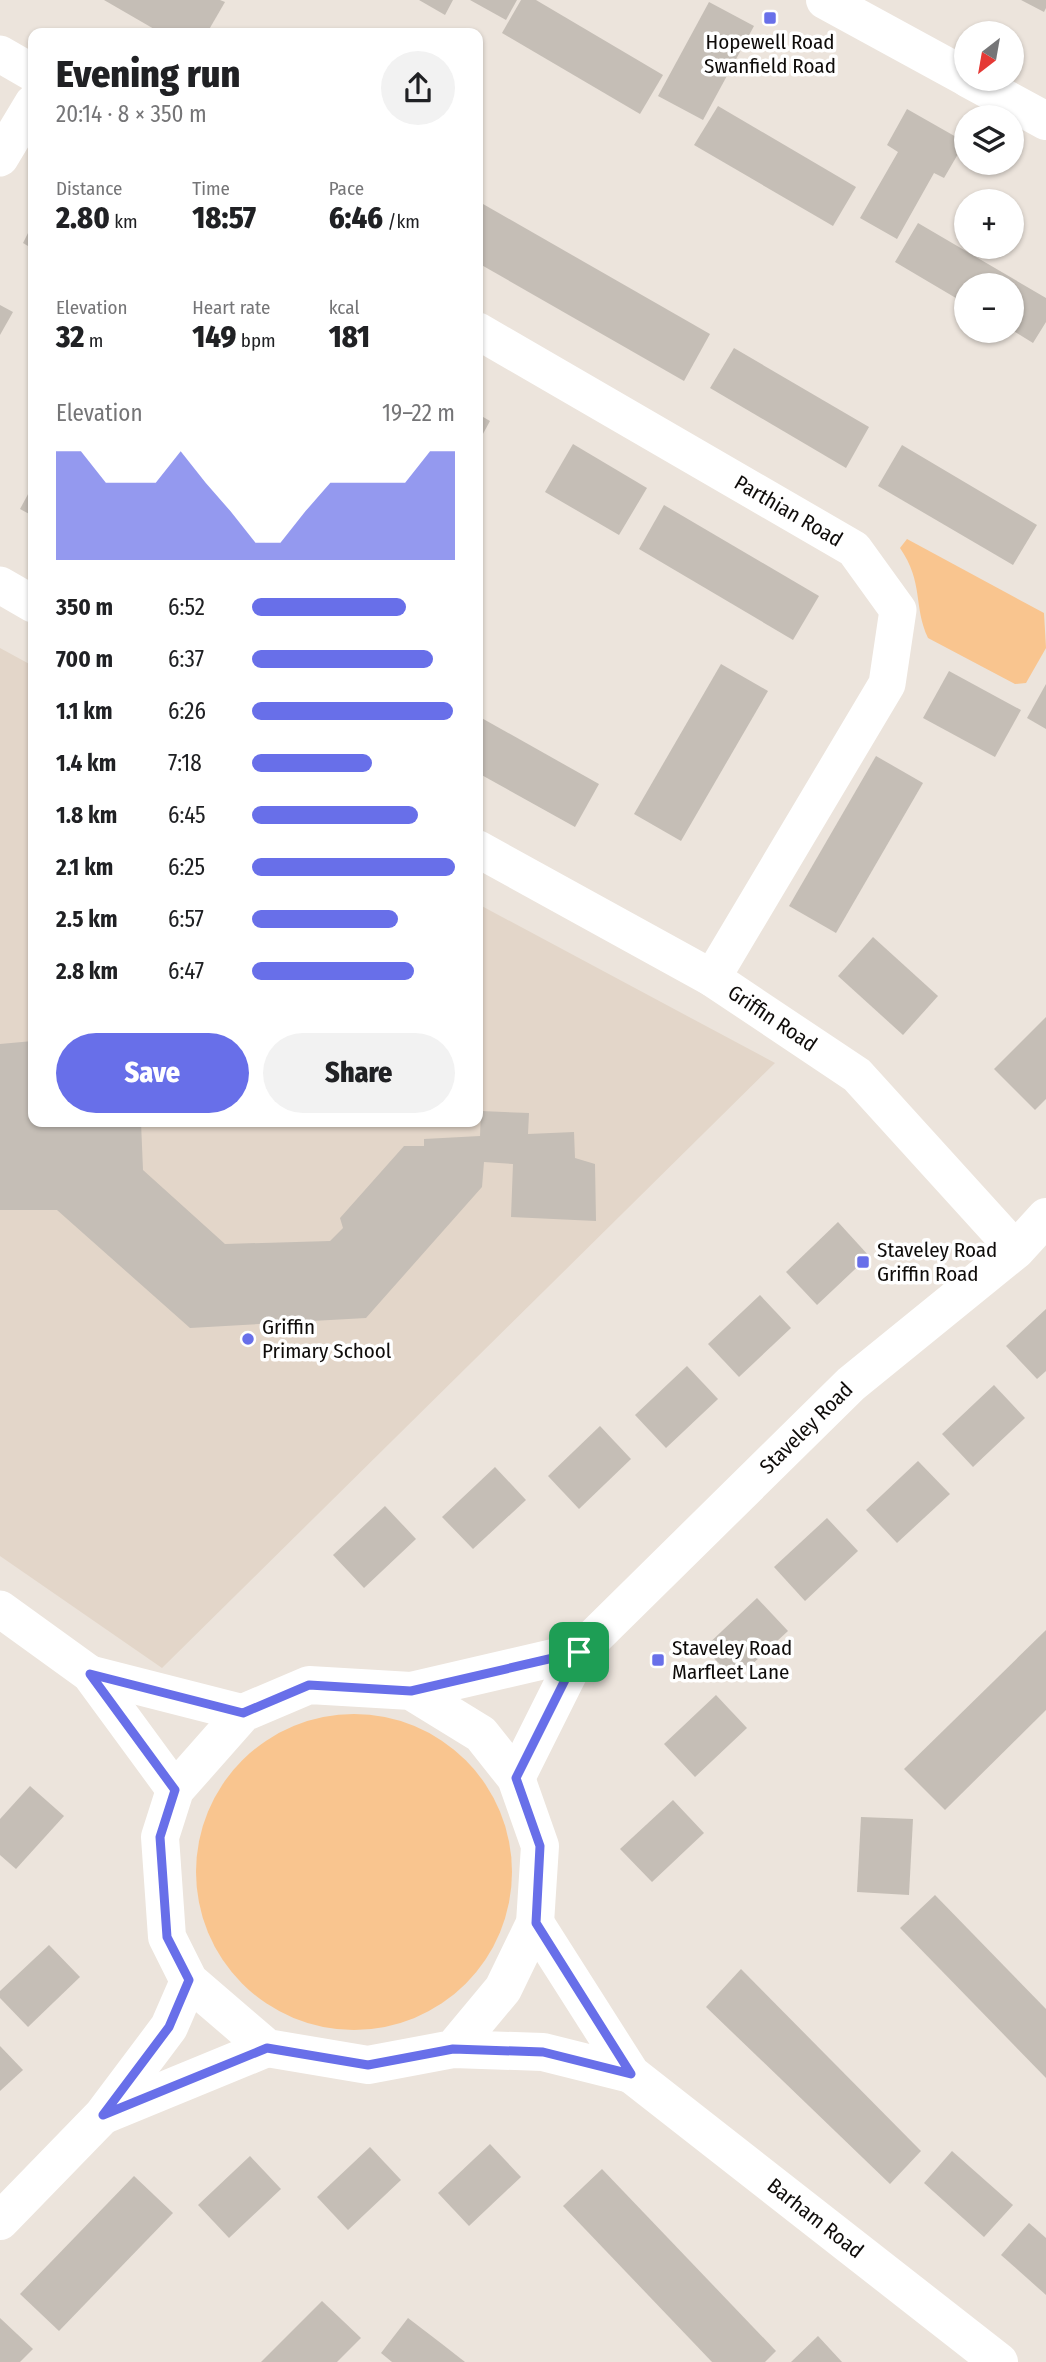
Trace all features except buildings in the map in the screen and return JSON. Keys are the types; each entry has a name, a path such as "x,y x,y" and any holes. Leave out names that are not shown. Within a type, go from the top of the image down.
{"street":[{"path":"825,0 954,71"},
{"path":"0,54 28,70"},
{"path":"991,91 1046,121"},
{"path":"0,158 28,111"},
{"name":"Parthian Road","path":"483,334 854,549 898,610 887,684 712,978"},
{"path":"0,585 28,601"},
{"name":"Griffin Road","path":"483,852 712,978 858,1075 1016,1250"},
{"name":"Staveley Road","path":"516,1778 579,1652 850,1384 1016,1250 1046,1217"},
{"path":"0,1609 90,1674 175,1790"},
{"path":"103,2115 267,2048 189,1980 167,1937 164,1899 160,1837 175,1790 243,1713 309,1685 411,1691 579,1652"},
{"path":"90,1674 243,1713"},
{"path":"411,1691 481,1734 516,1778 540,1846 536,1923 503,1990 453,2049"},
{"name":"Barham Road","path":"536,1923 631,2074 999,2362"},
{"path":"0,2221 103,2115 169,2027 189,1980"},
{"name":"Barham Road","path":"267,2048 368,2065 453,2049 543,2052 631,2074"}],"shaded area":[{"path":"907,539 1044,613 1046,648 1026,683 1015,684 928,638 912,572 900,548"},
{"name":"Griffin Primary School","path":"0,648 28,663 28,1127 483,1127 483,907 775,1063 162,1668 0,1556"},
{"path":"354,1714 385,1717 414,1726 442,1741 476,1772 500,1812 509,1841 512,1872 509,1903 500,1932 485,1960 454,1994 414,2018 385,2027 354,2030 323,2027 294,2018 266,2003 232,1972 208,1932 199,1903 196,1872 199,1841 208,1812 223,1784 254,1750 294,1726 323,1717"}],"place":[{"name":"Hopewell Road Swanfield Road","path":"770,18"},
{"name":"Staveley Road Griffin Road","path":"863,1262"},
{"name":"Griffin Primary School","path":"248,1339"},
{"name":"Staveley Road Marfleet Lane","path":"658,1660"}],"route":[{"path":"579,1652 516,1778 540,1846 536,1923 631,2074 543,2052 453,2049 368,2065 267,2048 103,2115 169,2027 189,1980 167,1937 160,1837 175,1790 90,1674 243,1713 309,1685 411,1691 579,1652"}]}
